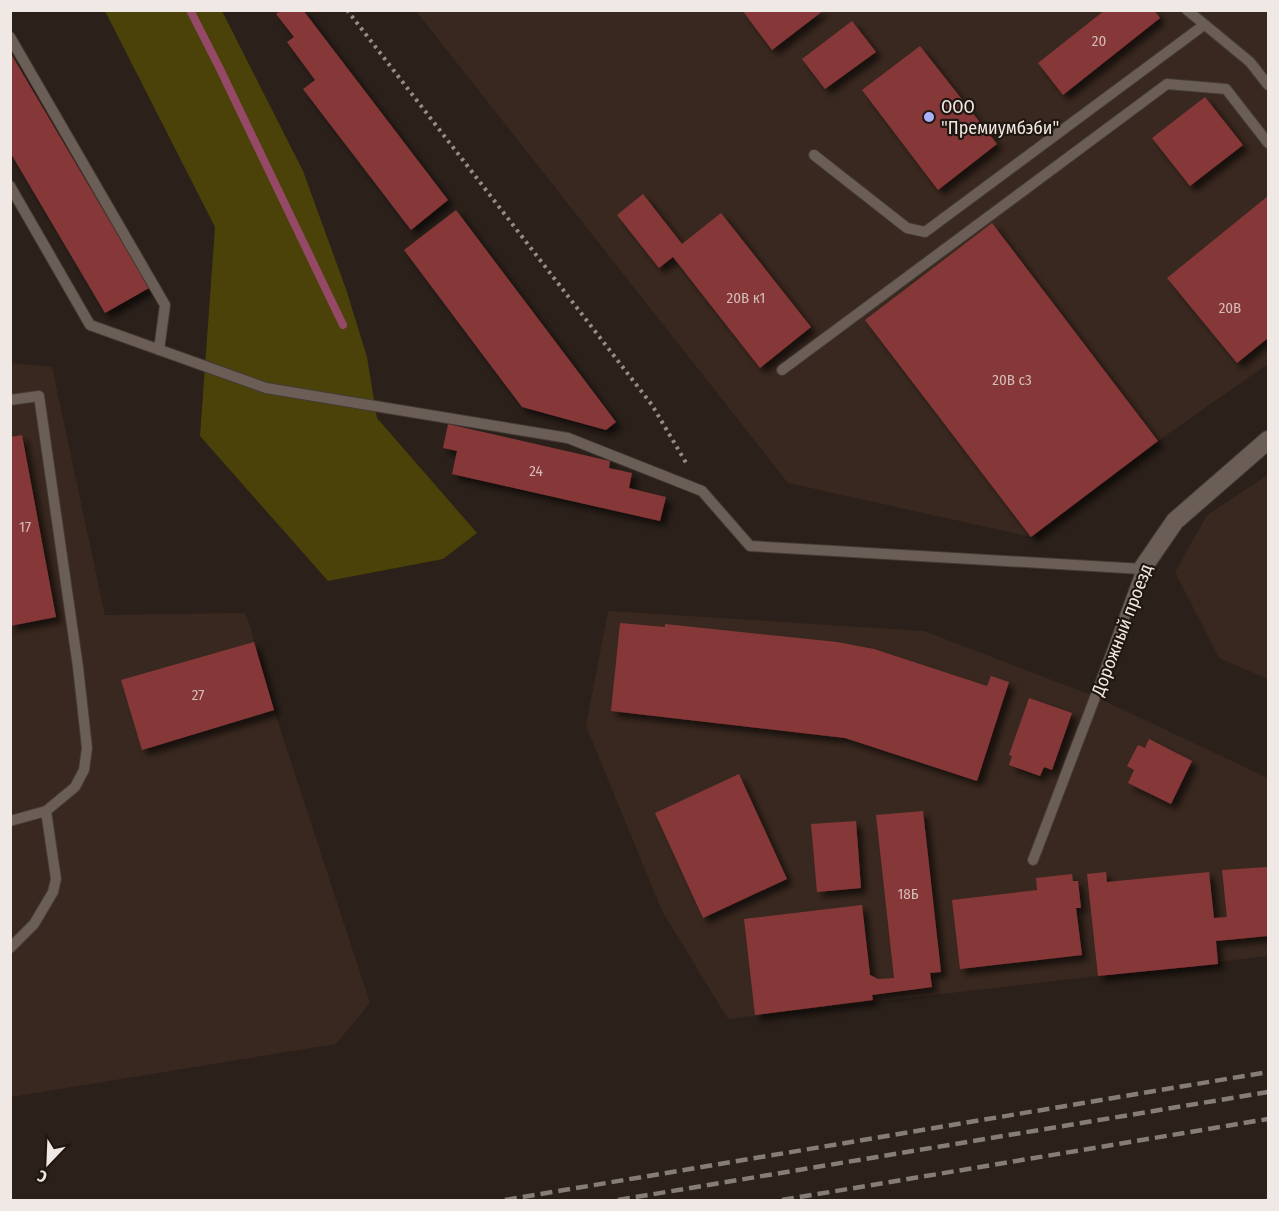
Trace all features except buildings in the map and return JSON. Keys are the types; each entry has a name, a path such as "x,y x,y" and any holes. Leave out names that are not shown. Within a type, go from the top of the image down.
{"street":[{"name":"Дорожный проезд","path":"1142,569 1175,521 1269,440"}],"lane":[{"path":"1187,10 1250,62 1269,85"},
{"path":"814,155 907,228 925,231 1204,25"},
{"path":"10,37 165,305 159,350"},
{"path":"782,370 1167,84 1226,89 1269,143"},
{"path":"10,186 90,325 266,388 568,438 702,490 750,546 1142,569"},
{"path":"10,400 39,396 78,667 87,748 84,770 75,787 46,811 10,821"},
{"name":"Дорожный проезд","path":"1034,860 1142,569"},
{"path":"10,948 34,924 53,892 56,879 46,811"}],"path":[{"path":"346,10 652,405 702,490"}],"shaded area":[{"path":"105,11 222,11 303,171 346,289 367,357 377,418 477,533 443,559 328,581 200,436 215,227"},
{"path":"416,11 1268,11 1268,364 1158,441 1031,537 788,483"},
{"path":"11,363 52,367 105,615 245,613 274,710 370,1003 336,1044 11,1097"},
{"path":"1268,475 1268,679 1219,658 1175,572 1207,515"},
{"path":"608,611 924,631 1096,697 1268,778 1268,956 728,1019 662,911 586,726"}],"waterway":[{"path":"190,10 343,325"}],"railway":[{"path":"505,1200 1268,1072"},
{"path":"618,1200 1268,1092"},
{"path":"782,1200 1268,1119"}],"place":[{"name":"ООО \"Премиумбэби\"","path":"929,117"}]}
